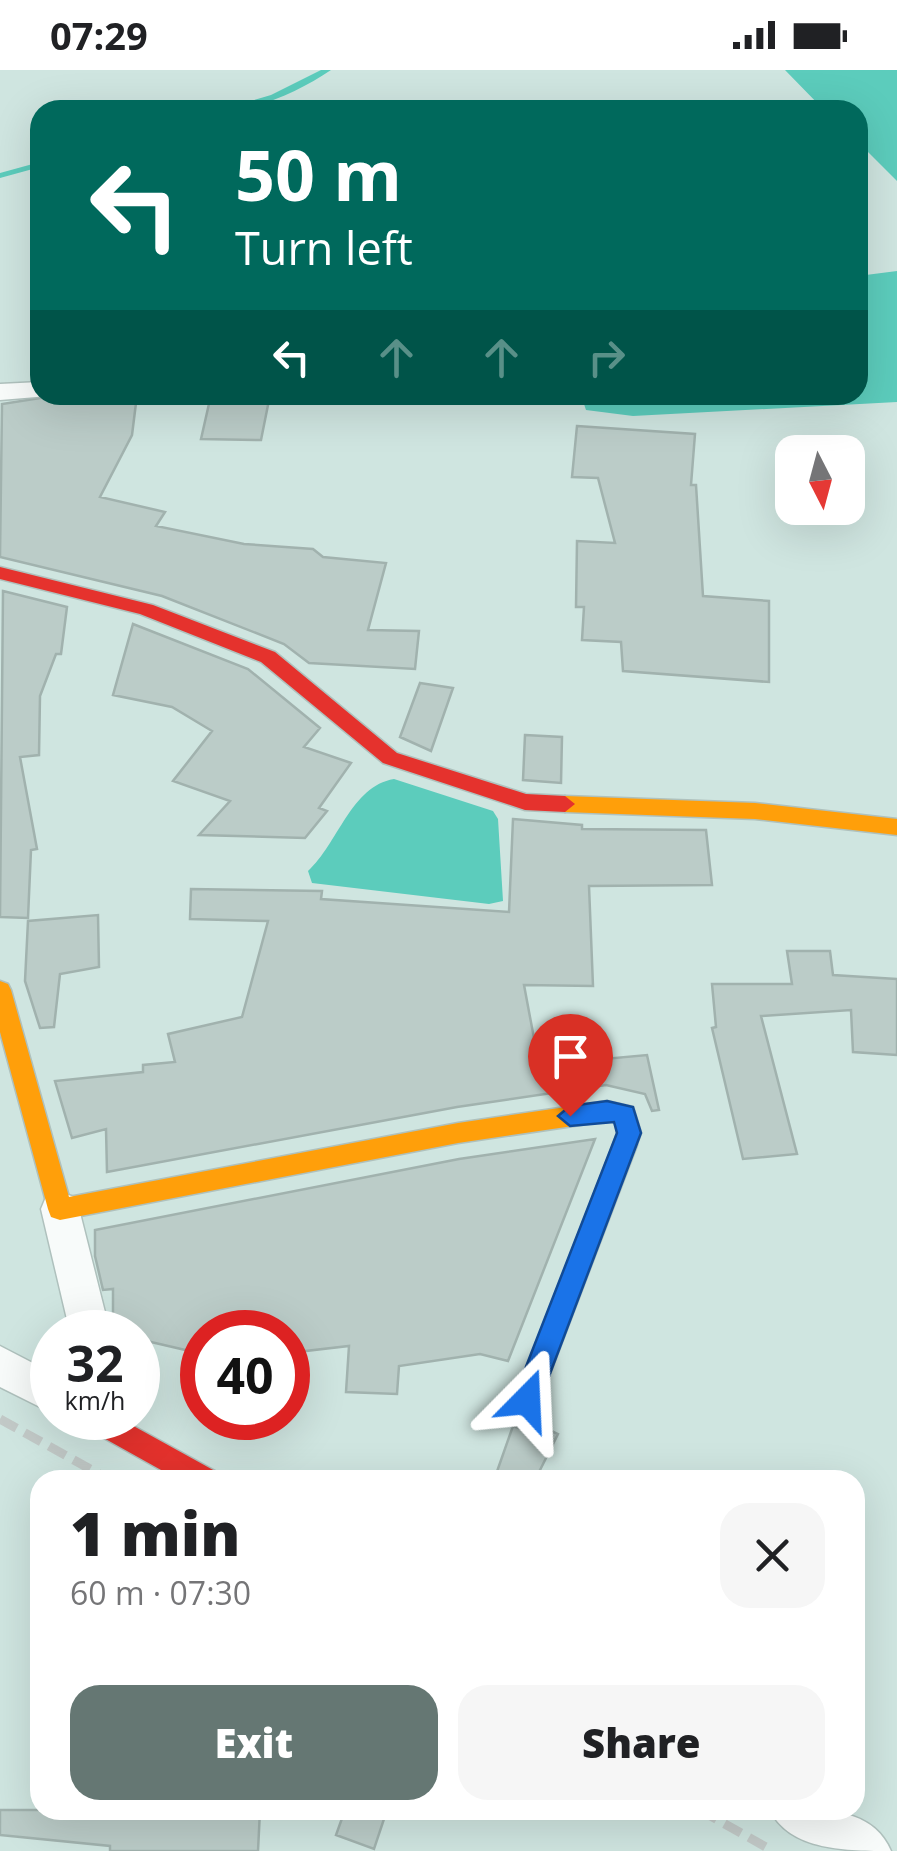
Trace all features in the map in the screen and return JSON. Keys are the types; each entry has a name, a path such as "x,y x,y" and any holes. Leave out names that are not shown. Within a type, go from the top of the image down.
{"street":[{"path":"0,392 30,390"},
{"path":"0,573 146,609 268,657 390,758 525,802 755,811 897,827"},
{"path":"0,990 85,1310"},
{"path":"60,1208 458,1133 607,1111 625,1114 629,1133 527,1400"},
{"path":"0,1365 30,1382"},
{"path":"133,1440 187,1470"},
{"path":"812,1820 867,1851"}],"shaded area":[{"path":"785,70 897,70 897,181 868,152 868,100 814,100"},
{"path":"897,271 897,402 868,404 868,275"},
{"path":"584,405 840,405 633,416 586,410"},
{"path":"394,779 493,811 498,819 503,901 489,904 312,883 308,871 356,804 379,784"}],"building":[{"path":"30,400 30,405 136,405 132,435 100,497 165,512 156,526 244,544 313,549 323,557 386,563 368,630 419,631 415,669 309,663 284,644 162,596 0,557 2,404"},
{"path":"209,405 268,405 261,440 201,439"},
{"path":"577,426 695,434 691,485 696,485 703,596 769,601 769,682 623,671 621,642 582,640 584,607 576,607 577,541 615,543 598,478 572,477"},
{"path":"3,591 67,607 61,654 56,654 40,696 39,755 20,757 37,849 31,850 28,918 0,917"},
{"path":"133,624 248,669 320,728 304,747 351,763 319,808 327,811 305,838 199,835 230,801 173,781 212,731 172,707 113,695"},
{"path":"420,683 453,688 431,751 400,737"},
{"path":"525,735 562,737 561,783 523,780"},
{"path":"513,819 582,825 582,829 706,830 712,885 589,886 593,986 524,985 539,1065 647,1055 659,1110 652,1111 645,1094 606,1085 457,1107 107,1172 106,1129 72,1138 55,1081 143,1072 143,1065 175,1062 168,1034 242,1017 268,921 190,919 191,889 322,891 321,899 509,912"},
{"path":"98,915 99,967 60,974 54,1027 40,1028 25,981 28,921"},
{"path":"787,951 830,951 833,975 897,979 897,1055 853,1052 851,1010 761,1016 797,1154 743,1159 712,1028 716,1027 712,984 792,984"},
{"path":"595,1139 508,1361 480,1354 399,1366 397,1394 346,1392 349,1346 310,1350 310,1310 180,1310 180,1349 160,1344 160,1310 113,1310 113,1289 103,1290 95,1256 95,1230 459,1159"},
{"path":"513,1426 528,1431 541,1426 558,1434 540,1470 498,1470"},
{"path":"0,1810 30,1810 30,1820 260,1820 258,1851 110,1851 110,1846 0,1835"},
{"path":"341,1820 384,1820 374,1849 336,1835"}],"waterway":[{"path":"263,100 327,70"},
{"path":"0,176 30,167"}],"railway":[{"path":"0,1419 92,1470"},
{"path":"718,1820 773,1851"}],"traffic: fast":[{"path":"527,1400 625,1145"}],"traffic: slow":[{"path":"565,804 755,811 897,827"},
{"path":"0,990 60,1209 458,1133 607,1111 625,1114 629,1133 625,1145"}],"traffic: jam":[{"path":"0,573 146,609 268,657 390,758 525,802 565,804"},
{"path":"133,1440 187,1470"}],"route":[{"path":"527,1400 629,1133 625,1114 607,1111 570,1116"}]}
